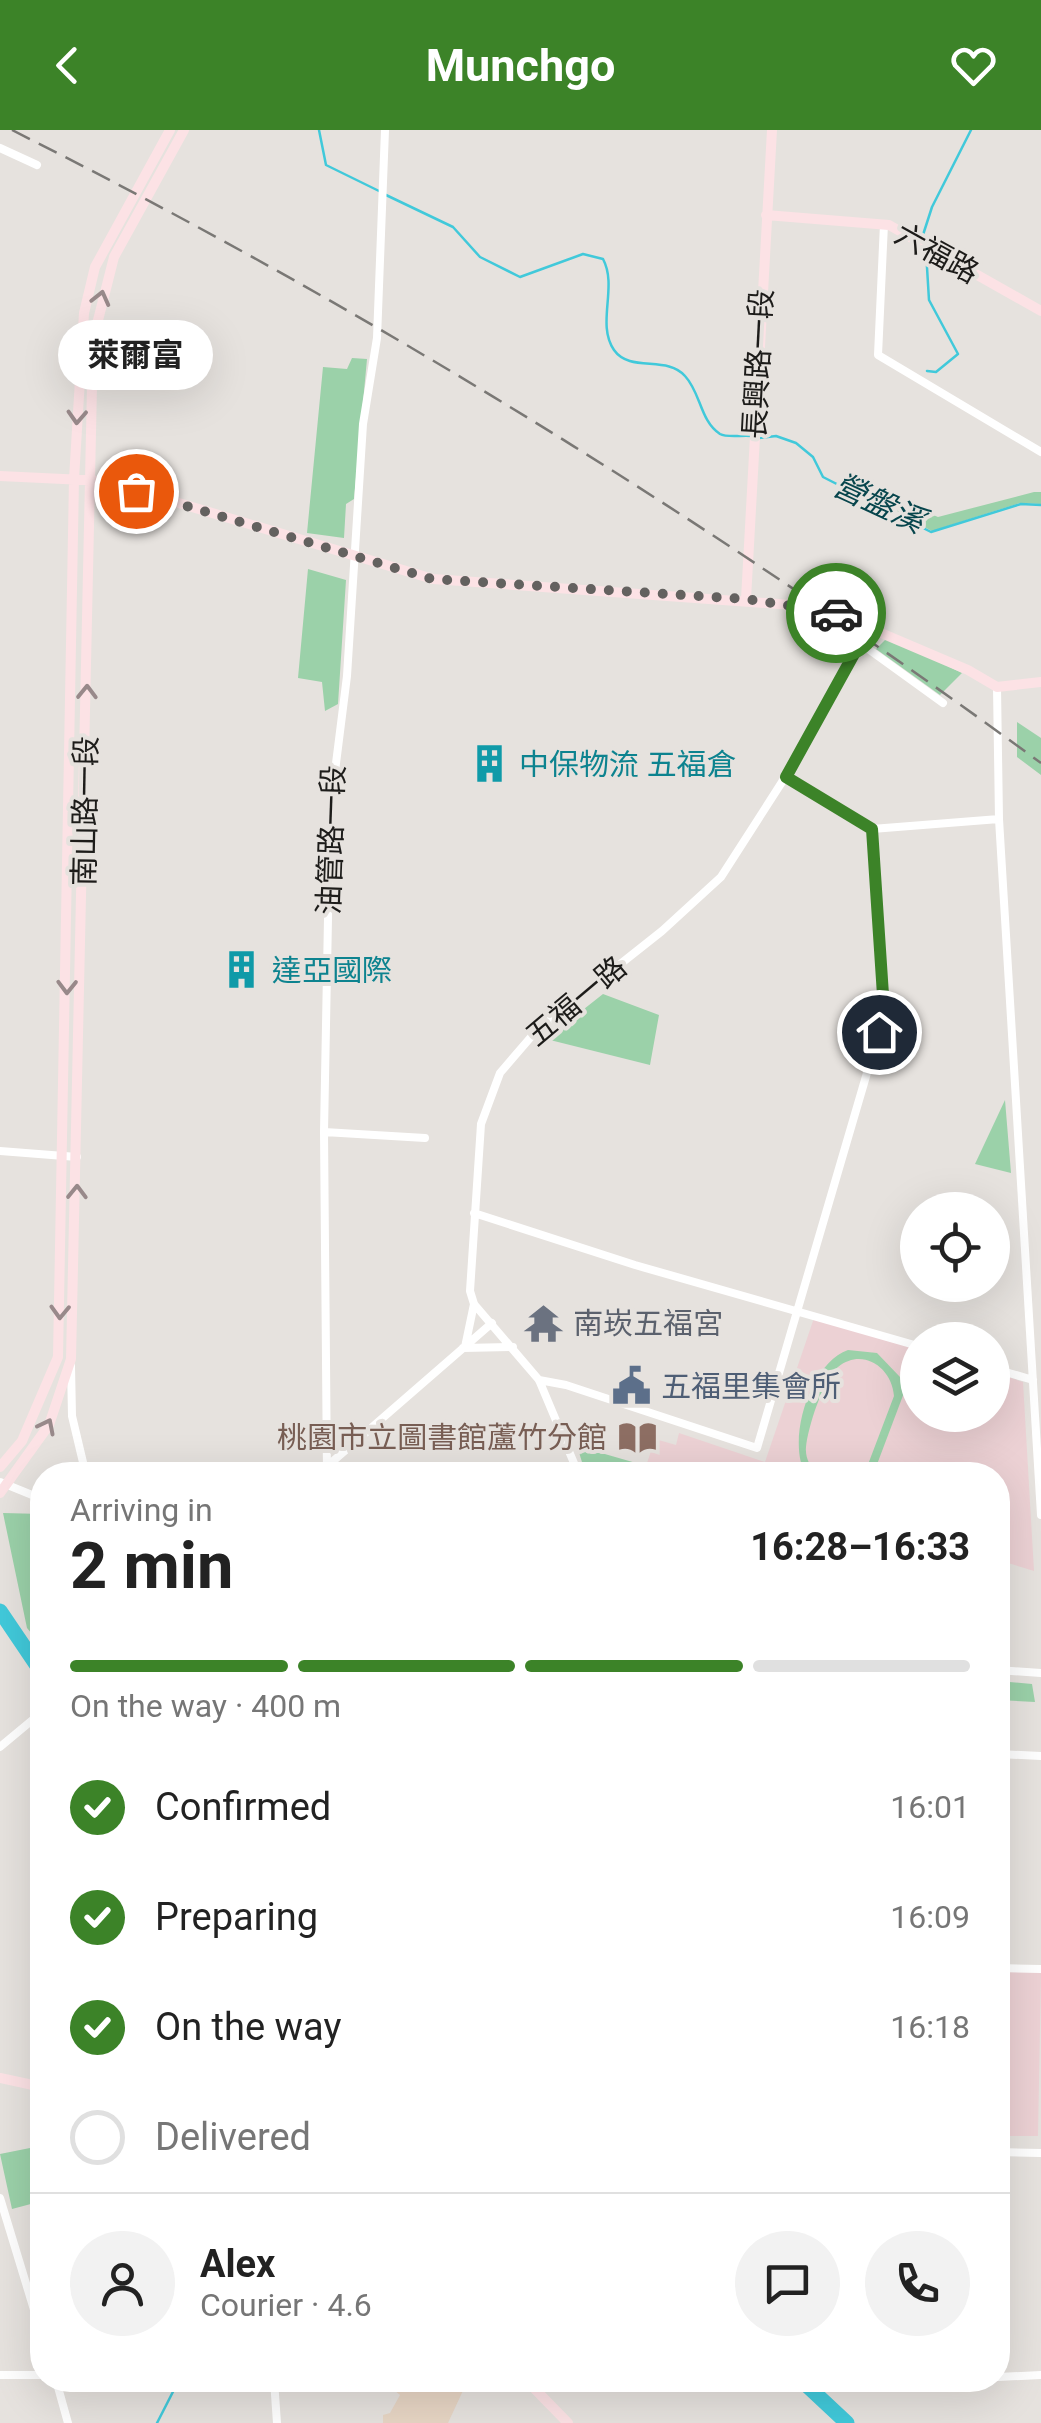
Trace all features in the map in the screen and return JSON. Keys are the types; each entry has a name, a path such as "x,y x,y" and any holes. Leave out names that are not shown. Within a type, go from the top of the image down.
{"street":[{"name":"南山路一段","path":"0,1467 22,1441 58,1357 74,479 84,313 95,267 170,130"},
{"name":"南山路一段","path":"2,1487 49,1425 71,1359 93,340 114,257 184,130"},
{"name":"油管路一段","path":"327,1462 324,1132 332,768 347,676 363,424 377,338 379,207 385,130"},
{"name":"長興路一段","path":"746,599 772,130"},
{"path":"0,148 37,165"},
{"name":"六福路","path":"766,216 884,224 1041,311"},
{"path":"884,224 878,355 1041,452"},
{"path":"0,476 92,480 432,579 820,607 870,625 997,687 1041,682"},
{"name":"五福一路","path":"464,1348 474,1304 469,1267 480,1124 500,1073 537,1030 662,931 721,877 786,777 870,625"},
{"path":"860,643 943,703"},
{"path":"997,687 999,820 1041,1514"},
{"path":"786,777 872,829 999,820"},
{"path":"539,1380 566,1385 756,1448 879,1032 883,995 872,829"},
{"path":"67,954 82,954"},
{"path":"324,1132 425,1138"},
{"path":"0,1152 78,1157"},
{"path":"474,1212 900,1341"},
{"path":"474,1304 539,1380 574,1462"},
{"path":"336,1462 492,1324"},
{"path":"464,1348 513,1347"},
{"path":"71,1359 72,1416 83,1462"},
{"path":"1010,1373 1033,1380"},
{"path":"2,1487 30,1495"},
{"path":"1010,1671 1041,1673"},
{"path":"0,1747 30,1722"},
{"path":"1010,1755 1041,1756"},
{"path":"1010,1968 1041,1969"},
{"path":"0,2078 30,2084"},
{"path":"1010,2152 1041,2152"},
{"path":"0,2198 30,2297"},
{"path":"1010,2376 1041,2374"},
{"path":"0,2375 30,2375"},
{"path":"59,2392 68,2423"},
{"path":"275,2392 277,2423"},
{"path":"538,2392 568,2423"}],"shaded area":[{"path":"814,1318 900,1342 900,1432 1010,1432 1010,1378 1023,1382 1034,1571 1010,1564 1010,1462 765,1462"},
{"path":"679,1433 765,1462 647,1462 655,1439 676,1445"},
{"path":"1010,1972 1041,1972 1038,2136 1010,2136"},
{"path":"396,2392 462,2392 448,2423 383,2423 383,2415 390,2413 400,2395"}],"green space":[{"path":"352,358 367,359 354,499 346,504 344,538 307,533 323,367 347,369"},
{"path":"1041,492 1041,504 1020,503 932,531 898,514 897,500 938,517"},
{"path":"308,569 346,580 338,704 325,711 322,682 298,678"},
{"path":"830,621 858,639 845,658 820,639"},
{"path":"888,637 962,673 940,695 876,649"},
{"path":"1017,722 1041,738 1041,775 1017,757"},
{"path":"603,994 659,1015 650,1065 546,1039"},
{"path":"1005,1100 1011,1173 975,1164"},
{"path":"848,1350 877,1353 900,1377 900,1403 878,1462 869,1462 894,1396 892,1386 882,1369 857,1359 832,1373 807,1438 808,1462 802,1462 800,1424 823,1370"},
{"path":"577,1446 633,1462 582,1462"},
{"path":"3,1513 30,1514 30,1632"},
{"path":"1010,1682 1032,1684 1035,1702 1010,1701"},
{"path":"30,2148 30,2204 12,2209 0,2154"}],"waterway":[{"name":"營盤溪","path":"319,130 326,165 379,191"},
{"path":"922,238 932,207 971,130"},
{"name":"營盤溪","path":"386,195 453,227 480,257 520,277 583,254 603,259 609,281 607,329 614,350 629,361 677,370 690,383 713,428 723,435 751,436"},
{"path":"926,251 929,300 958,354 936,372 927,371"},
{"name":"營盤溪","path":"759,438 776,436 796,443 813,457 823,477 931,532 1021,504 1041,505"},
{"path":"0,1611 30,1655"},
{"path":"157,2423 173,2392"},
{"path":"814,2392 847,2423"}],"railway":[{"path":"12,130 279,272 540,425 794,589 1041,763"}],"way so far":[{"path":"136,491 432,579 746,599 820,607 836,613"}],"place":[{"name":"萊爾富","path":"136,491"},
{"name":"中保物流 五福倉","path":"489,764"},
{"name":"達亞國際","path":"242,970"},
{"name":"南崁五福宮","path":"543,1323"},
{"name":"五福里集會所","path":"631,1386"},
{"name":"桃園市立圖書館蘆竹分館","path":"637,1437"}],"route":[{"path":"836,613 870,625 786,777 872,829 877,850 883,995 879,1032"}]}
